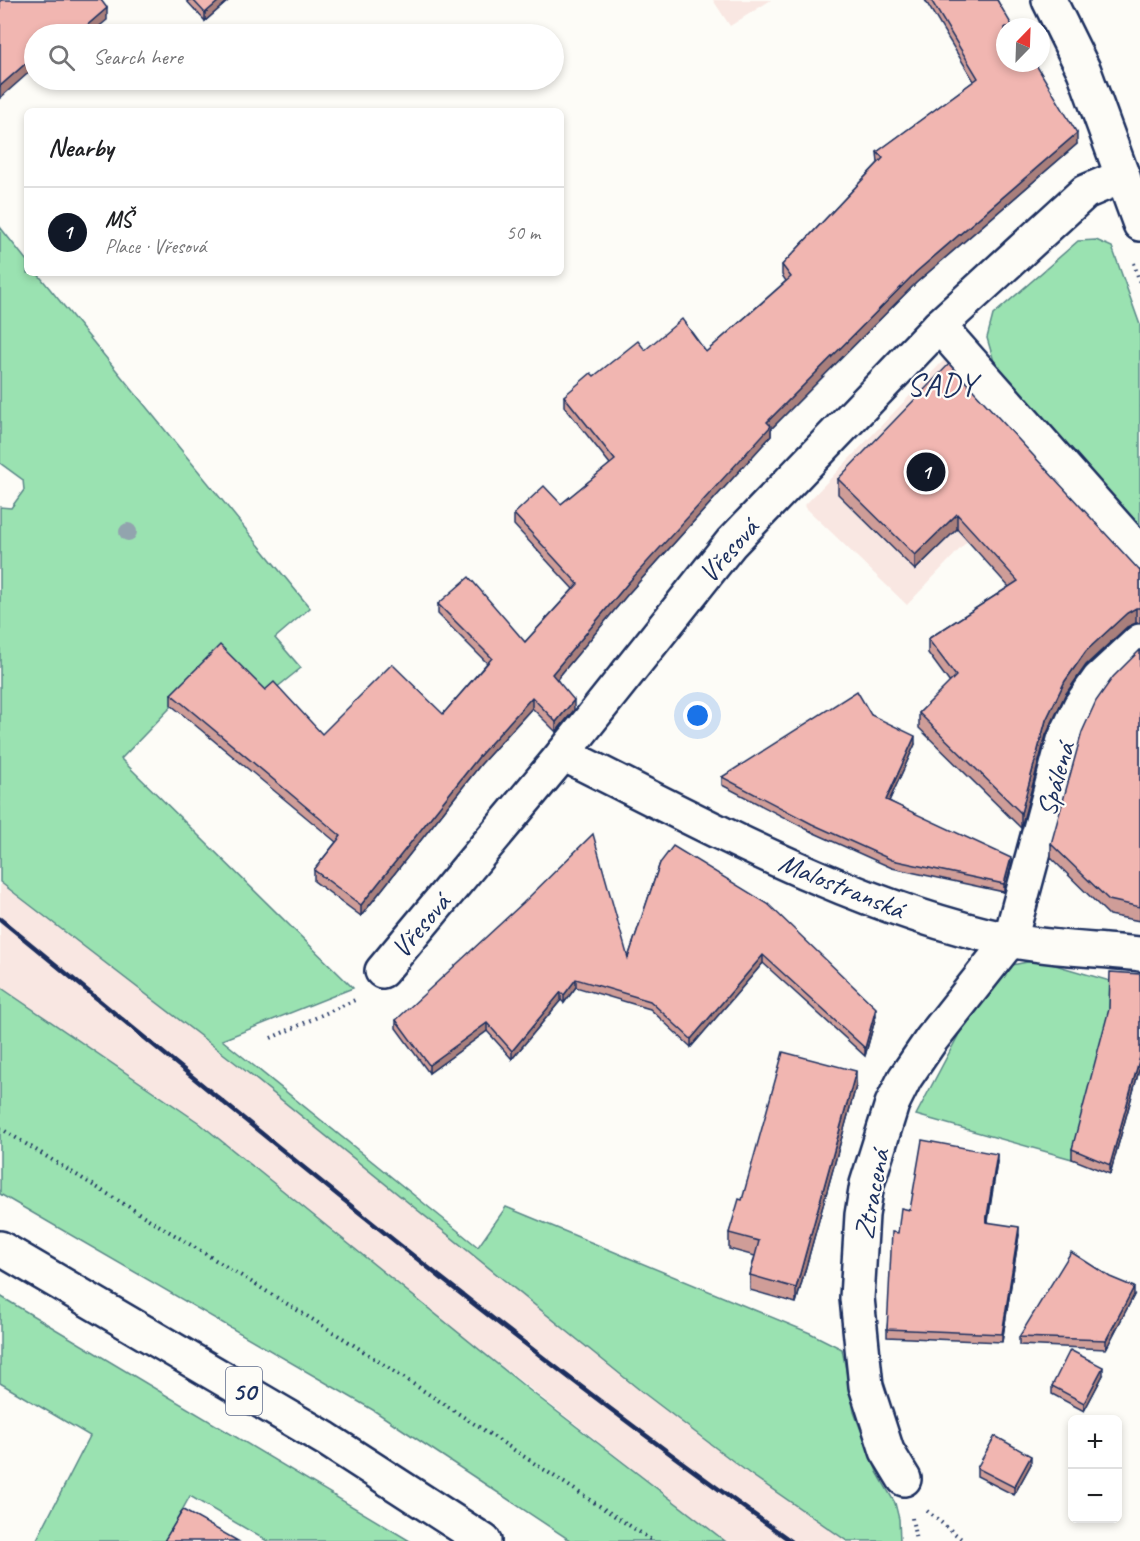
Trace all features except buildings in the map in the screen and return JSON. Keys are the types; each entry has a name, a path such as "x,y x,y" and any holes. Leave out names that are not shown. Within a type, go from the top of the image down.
{"street":[{"path":"1049,0 1084,71 1140,224"},
{"name":"Vřesová","path":"382,971 563,754 731,543 939,326 1085,192 1123,176"},
{"path":"939,326 1140,553"},
{"name":"Spálená","path":"1010,940 1064,740 1080,706 1099,679 1140,641"},
{"name":"Malostranská","path":"563,754 805,873 912,914 1010,940 1140,954"},
{"name":"Ztracená","path":"904,1479 887,1451 866,1386 857,1298 862,1215 867,1184 892,1104 905,1078 931,1040 1010,940"},
{"name":"50","path":"0,1248 326,1440 484,1541"}],"path":[{"path":"271,1038 359,999 382,971"},
{"path":"0,1128 346,1340 653,1541"}],"shaded area":[{"path":"713,0 771,0 730,26"},
{"path":"944,360 1044,460 907,605 804,506"},
{"path":"0,882 242,1068 641,1391 847,1541 725,1541 399,1286 198,1122 0,987"}],"green space":[{"path":"0,227 24,257 24,276 39,276 310,608 275,638 301,668 266,696 223,653 121,759 353,988 222,1040 478,1247 506,1207 810,1333 842,1349 854,1412 877,1472 895,1503 899,1519 900,1541 847,1541 750,1474 641,1391 242,1068 0,882 0,507 11,508 24,490 23,480 0,463"},
{"path":"1096,240 1112,247 1140,325 1140,534 998,375 987,338 993,315 1078,241"},
{"path":"1038,960 1110,981 1109,1019 1072,1159 916,1115 966,1021 1012,965"},
{"path":"0,987 198,1122 533,1393 725,1541 571,1541 373,1410 0,1194"},
{"path":"0,1296 410,1541 267,1541 190,1496 165,1541 36,1541 90,1436 0,1383"}],"railway":[{"path":"0,919 292,1158 489,1315 689,1468 791,1541"}],"place":[{"name":"MŠ","path":"926,472"}],"district":[{"name":"SADY","path":"942,384"}]}
